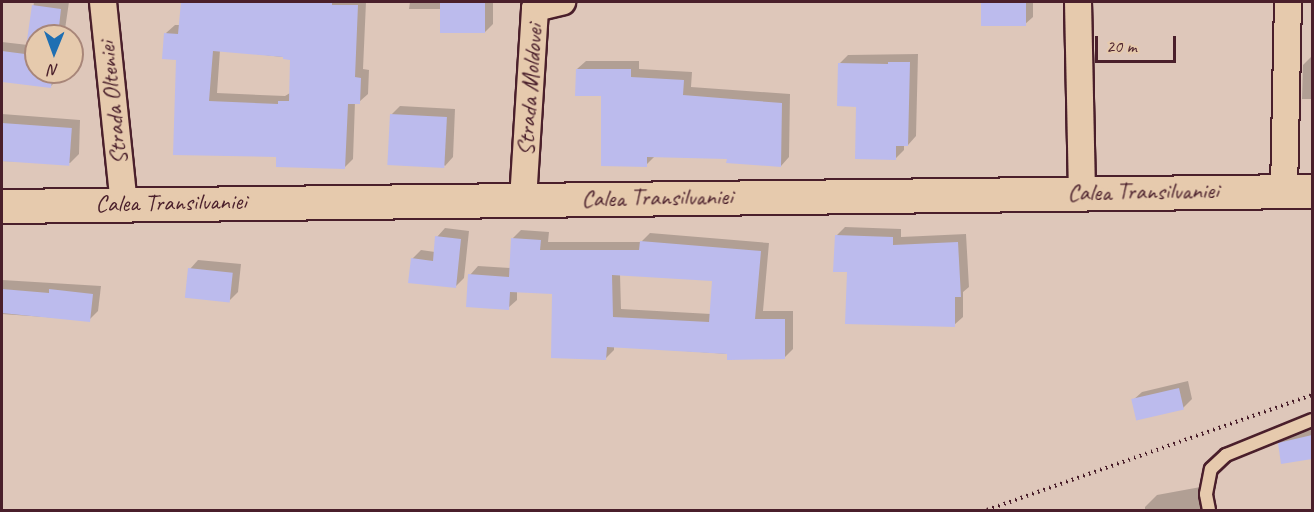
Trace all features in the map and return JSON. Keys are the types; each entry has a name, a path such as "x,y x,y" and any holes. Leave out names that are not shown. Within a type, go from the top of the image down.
{"highway":[{"name":"Calea Transilvaniei","path":"2,206 1298,191"}],"street":[{"name":"Strada Olteniei","path":"103,2 124,204"},
{"name":"Strada Moldovei","path":"523,200 535,8 562,2"},
{"path":"1078,2 1082,193"},
{"path":"1288,2 1298,191"}],"lane":[{"path":"1209,510 1206,494 1211,469 1226,455 1312,420"}],"path":[{"path":"987,510 1312,395"}],"building":[{"path":"181,2 332,2 332,5 358,5 355,77 361,78 360,104 348,104 345,169 276,167 276,157 173,155 176,60 162,59 164,33 178,34","holes":["213,51 283,57 283,59 290,60 289,101 278,101 278,104 209,101"]},
{"path":"440,2 485,2 485,33 440,33"},
{"path":"981,2 1026,2 1026,26 981,26"},
{"path":"32,5 61,9 59,24 29,24"},
{"path":"2,51 24,54 24,84 52,84 51,88 2,82"},
{"path":"888,62 910,62 908,146 896,146 896,160 855,159 856,107 837,106 838,63 888,64"},
{"path":"576,69 631,69 631,77 684,80 683,95 782,103 781,167 726,163 727,159 647,157 647,167 601,166 601,96 575,96"},
{"path":"390,114 447,117 444,168 387,165"},
{"path":"2,123 72,128 69,166 2,161"},
{"path":"835,235 893,237 893,245 958,242 961,297 955,297 955,327 845,324 847,272 833,272"},
{"path":"435,236 461,239 456,288 408,283 411,258 433,261"},
{"path":"511,238 541,240 540,250 639,250 640,241 761,251 755,319 785,319 785,359 727,360 727,354 607,347 606,360 551,358 552,294 510,292 509,310 466,307 468,274 509,277","holes":["612,275 712,281 709,322 613,317"]},
{"path":"188,268 233,273 230,303 185,298"},
{"path":"2,289 49,293 49,289 93,294 90,322 2,313"},
{"path":"1179,388 1184,409 1136,420 1131,399"},
{"path":"1312,435 1312,459 1281,464 1278,443"}]}
